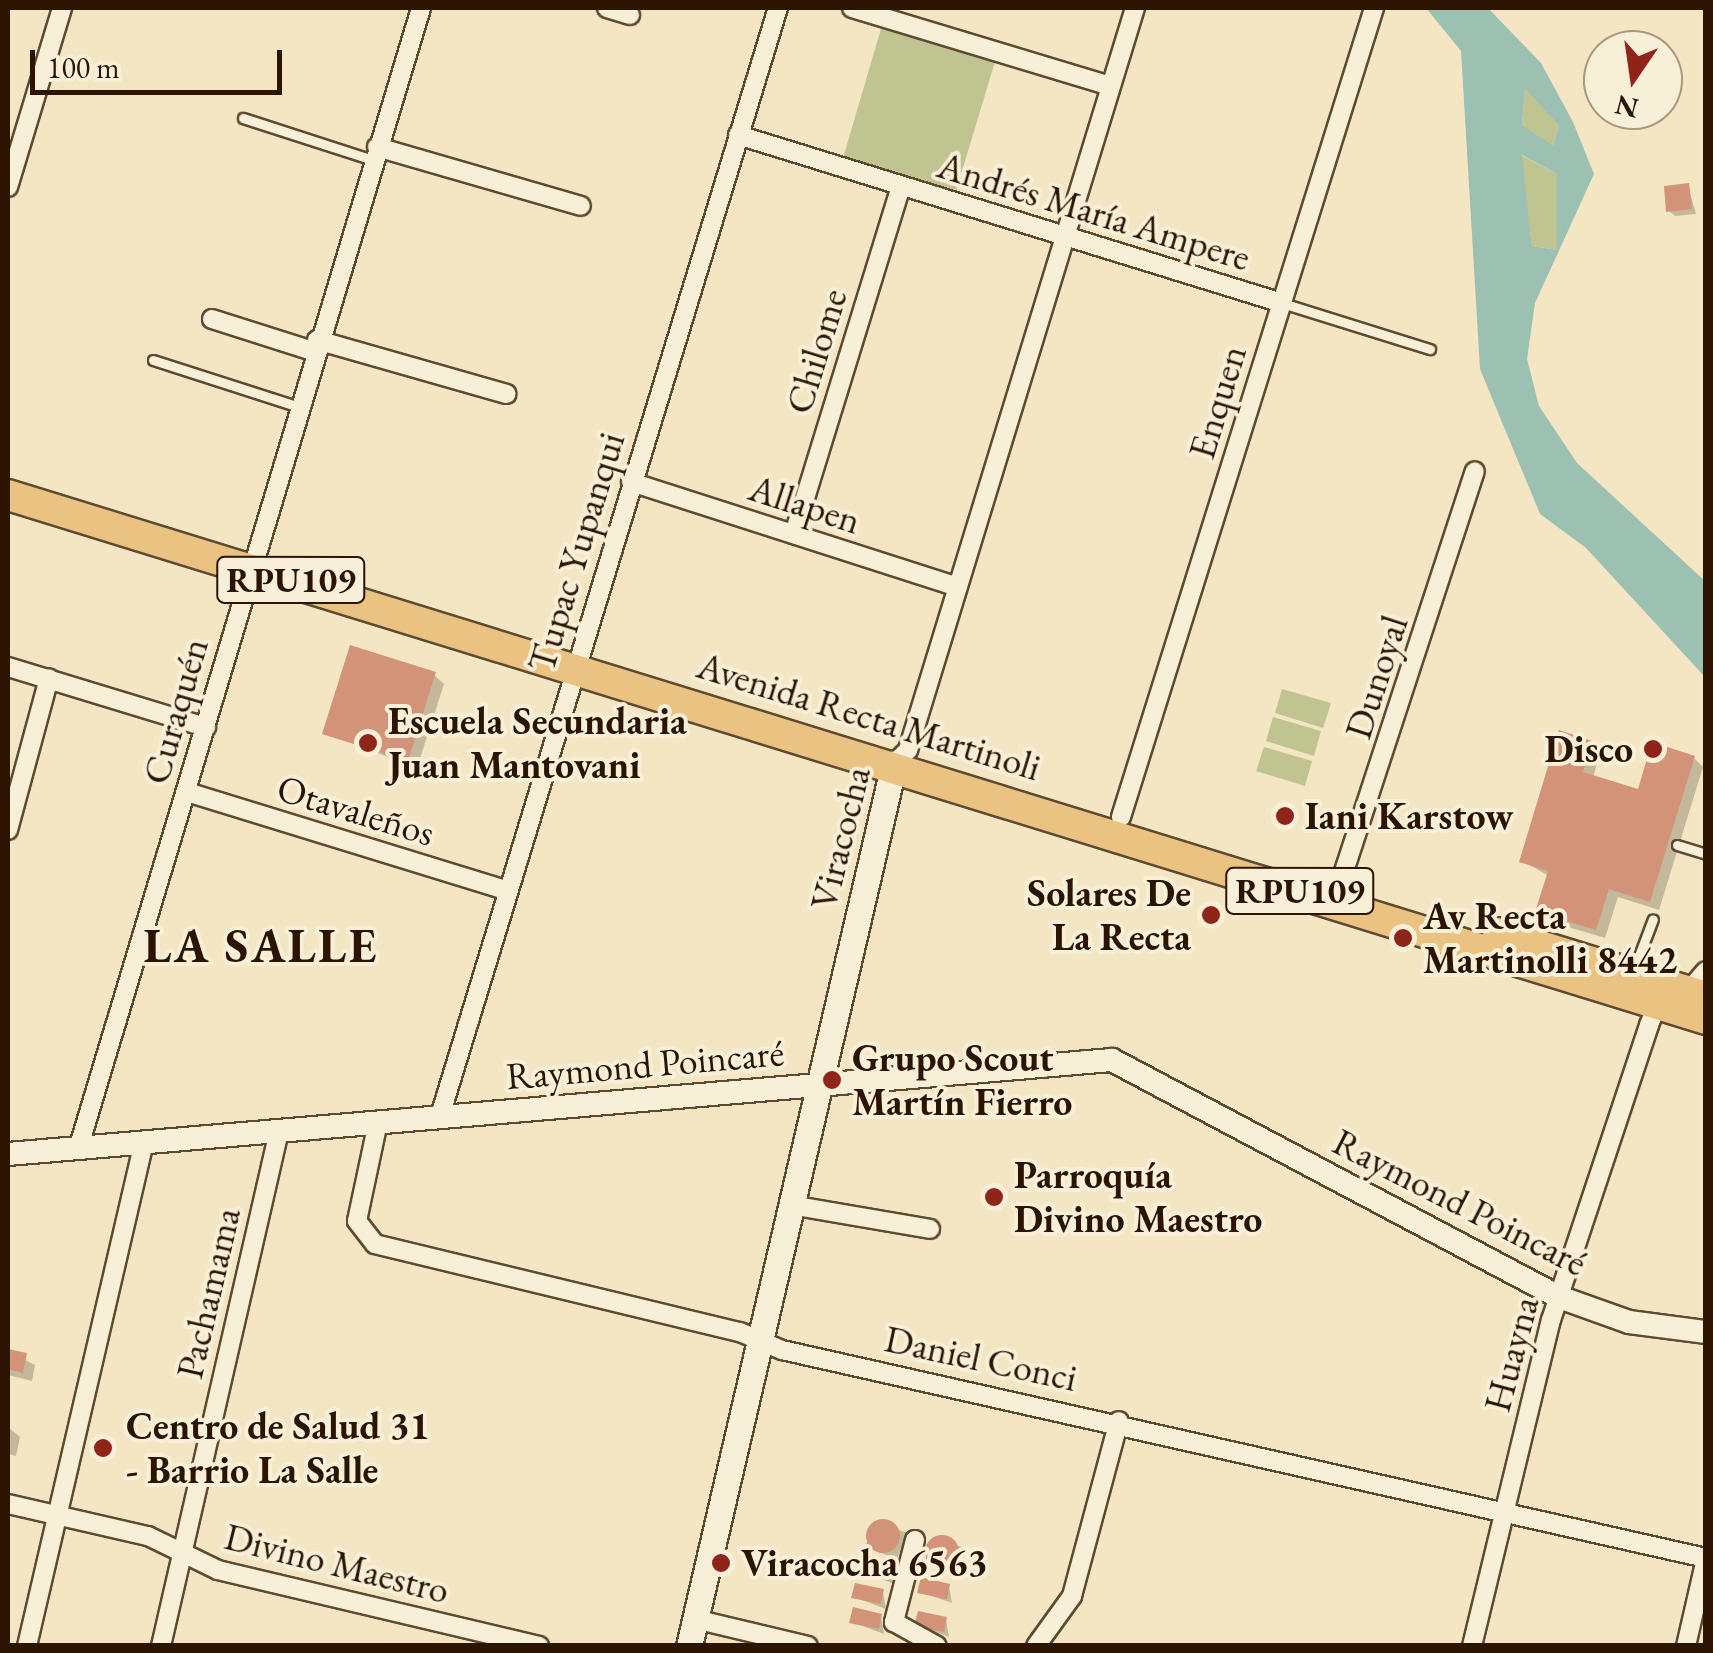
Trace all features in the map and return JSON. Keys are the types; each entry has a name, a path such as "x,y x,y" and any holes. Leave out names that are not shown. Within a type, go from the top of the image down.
{"main road":[{"name":"Avenida Recta Martinoli","path":"8,475 251,559"},
{"name":"Avenida Recta Martinoli","path":"8,494 251,559 1337,893 1634,972 1693,1000"},
{"name":"Avenida Recta Martinoli","path":"901,757 1121,817 1564,975 1693,1000"},
{"name":"Viracocha","path":"689,1646 818,1085 901,757"}],"street":[{"path":"8,187 62,8"},
{"name":"Curaquén","path":"79,1146 206,727 296,406 421,8"},
{"path":"607,8 630,15"},
{"name":"Tupac Yupanqui","path":"440,1116 778,8"},
{"path":"852,8 1111,86"},
{"name":"Viracocha","path":"901,757 958,588 1135,8"},
{"name":"Enquen","path":"1121,817 1374,8"},
{"name":"Andrés María Ampere","path":"738,135 1282,303"},
{"path":"375,153 581,206"},
{"name":"Chilome","path":"794,534 901,186"},
{"path":"212,319 506,394"},
{"name":"Dunoyal","path":"1337,893 1474,471"},
{"name":"Allapen","path":"631,482 958,588"},
{"path":"8,667 206,727"},
{"path":"8,830 48,678"},
{"name":"Otavaleños","path":"186,792 506,890"},
{"name":"Huayna","path":"1472,1646 1559,1297 1693,1000"},
{"name":"Raymond Poincaré","path":"8,1154 1112,1060 1559,1297 1629,1322 1706,1332"},
{"name":"Daniel Conci","path":"378,1122 357,1222 365,1239 759,1338 1706,1559"},
{"name":"Pachamama","path":"161,1646 280,1131"},
{"path":"26,1646 144,1142"},
{"path":"790,1205 930,1230"},
{"path":"1036,1646 1072,1596 1119,1421"},
{"name":"Divino Maestro","path":"8,1504 56,1514 180,1552 218,1570 539,1646"},
{"path":"915,1540 894,1622 937,1646"},
{"path":"1686,1646 1706,1559"},
{"path":"695,1619 808,1646"}],"lane":[{"path":"243,118 375,153"},
{"name":"Andrés María Ampere","path":"1282,303 1430,349"},
{"path":"153,360 296,406"},
{"path":"1678,845 1706,854"},
{"path":"1634,972 1653,919"}],"green space":[{"path":"883,22 997,55 956,191 843,158"},
{"path":"1525,87 1559,126 1553,147 1522,125"},
{"path":"1521,155 1557,174 1557,250 1532,246"},
{"path":"1282,689 1331,703 1323,728 1275,713"},
{"path":"1273,717 1321,731 1314,756 1266,741"},
{"path":"1264,747 1312,761 1305,786 1256,771"}],"shaded area":[{"path":"1426,8 1488,8 1541,63 1573,122 1594,174 1535,303 1527,359 1539,406 1577,463 1705,581 1705,677 1586,548 1540,514 1480,369 1461,51","holes":["1525,88 1559,126 1553,146 1522,125","1522,155 1557,174 1557,250 1532,246"]}],"building":[{"path":"1689,183 1692,209 1666,212 1664,186"},
{"path":"350,645 436,672 408,761 322,734"},
{"path":"1559,730 1592,741 1583,772 1638,789 1652,742 1695,756 1650,902 1609,889 1596,930 1535,912 1548,871 1519,862"},
{"path":"8,1349 27,1353 23,1373 8,1369"},
{"path":"883,1519 895,1524 900,1536 895,1548 883,1553 871,1548 866,1536 871,1524"},
{"path":"942,1535 954,1540 959,1552 954,1564 942,1569 930,1564 925,1552 930,1540"},
{"path":"864,1558 893,1565 890,1580 860,1573"},
{"path":"921,1577 950,1584 947,1599 917,1593"},
{"path":"855,1583 884,1589 881,1604 851,1598"},
{"path":"853,1607 882,1614 879,1629 849,1623"},
{"path":"918,1611 947,1617 944,1632 914,1626"}],"place":[{"name":"Escuela Secundaria Juan Mantovani","path":"368,743"},
{"name":"Disco","path":"1653,749"},
{"name":"Iani Karstow","path":"1285,816"},
{"name":"Solares De La Recta","path":"1211,915"},
{"name":"Av Recta Martinolli 8442","path":"1403,938"},
{"name":"Grupo Scout Martín Fierro","path":"832,1080"},
{"name":"Parroquía Divino Maestro","path":"994,1197"},
{"name":"Centro de Salud 31 - Barrio La Salle","path":"103,1448"},
{"name":"Viracocha 6563","path":"721,1563"}],"district":[{"name":"LA SALLE","path":"261,946"}]}
